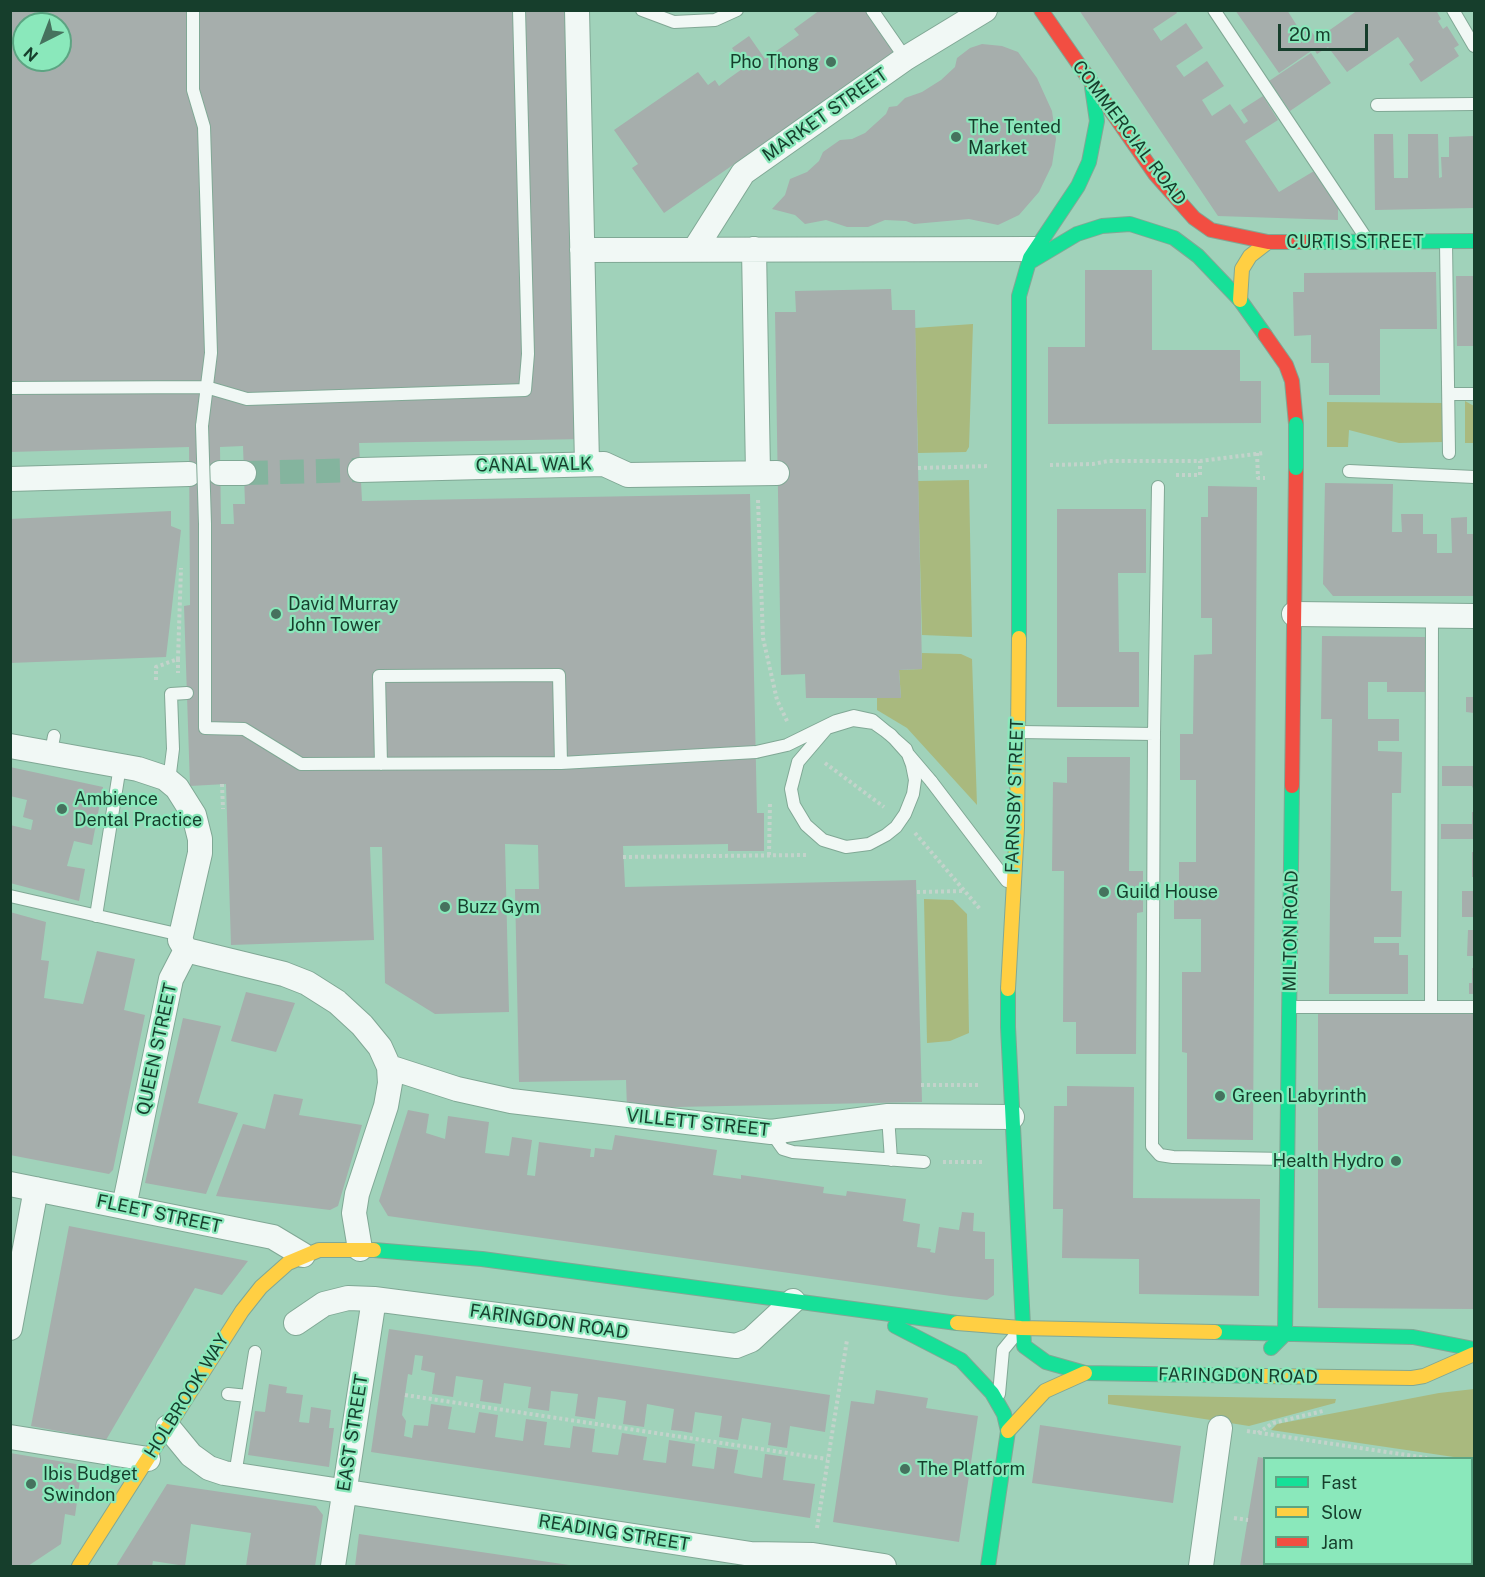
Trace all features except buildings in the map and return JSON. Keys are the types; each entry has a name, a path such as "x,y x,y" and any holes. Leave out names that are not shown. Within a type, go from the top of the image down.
{"street":[{"path":"577,10 587,464"},
{"name":"MARKET STREET","path":"695,249 743,173 906,58 985,10"},
{"name":"COMMERCIAL ROAD","path":"1041,10 1092,87 1157,176 1194,218 1220,233 1268,242"},
{"name":"FARNSBY STREET","path":"1021,1328 1008,1027 1011,887 1017,828 1019,732 1019,296 1030,257 1078,186 1089,162 1097,121 1092,87"},
{"path":"582,250 764,249 1030,257 1077,234 1102,225 1130,224 1160,232 1187,247 1240,300"},
{"name":"CURTIS STREET","path":"1240,300 1242,269 1250,256 1268,242 1474,241"},
{"name":"CANAL WALK","path":"360,470 604,464 628,475 768,473 764,249"},
{"name":"MILTON ROAD","path":"1240,300 1286,365 1292,381 1296,424 1285,1334"},
{"path":"220,473 244,473"},
{"path":"10,479 189,474"},
{"path":"1294,614 1474,616"},
{"name":"QUEEN STREET","path":"10,746 52,744 120,766 155,773 169,781 189,805 198,826 200,839 183,942 171,979 124,1207"},
{"path":"183,942 307,983 337,1002 381,1047 389,1067 390,1083 386,1106 357,1194 354,1213 360,1249"},
{"name":"VILLETT STREET","path":"389,1067 457,1089 511,1101 771,1132 888,1116 1012,1117"},
{"name":"FLEET STREET","path":"10,1184 273,1237 311,1252"},
{"path":"10,1328 36,1189"},
{"path":"311,1252 360,1249 482,1259 953,1323 1021,1328 1413,1337 1474,1349"},
{"name":"HOLBROOK WAY","path":"80,1566 242,1311 279,1270 311,1252"},
{"name":"FARINGDON ROAD","path":"296,1323 324,1304 348,1298 374,1299 727,1346 744,1344 751,1340 794,1301"},
{"name":"EAST STREET","path":"333,1566 374,1299"},
{"path":"856,1310 948,1351 975,1373 998,1402 1008,1431 988,1566"},
{"name":"FARINGDON ROAD","path":"1021,1328 1024,1346 1034,1356 1058,1368 1085,1373 1412,1378 1424,1376 1474,1354"},
{"path":"1242,1376 1285,1334"},
{"path":"1008,1431 1045,1391 1085,1373"},
{"name":"READING STREET","path":"168,1427 183,1447 208,1467 235,1474 751,1554 813,1555 884,1566"},
{"path":"1201,1566 1220,1428"},
{"path":"10,1437 148,1459"}],"lane":[{"path":"193,10 193,90 204,126 211,353 202,426 205,524 205,728 244,729 301,764 561,763 756,752 787,746 836,721 854,716 872,720 881,727 889,734 897,742 906,750 909,758 912,765 915,780 913,794 905,814 896,827 886,835 869,844 846,847 823,840 806,825 794,805 791,789 798,762 816,738 827,728 853,720 874,723 883,729 891,735 903,747 908,754 931,781 1011,887"},
{"path":"10,388 206,387 247,399 525,390 528,354 519,10"},
{"path":"642,10 674,22 715,20 737,10"},
{"path":"872,10 899,49"},
{"path":"1214,10 1368,242"},
{"path":"1453,10 1474,46"},
{"path":"1377,105 1474,104"},
{"path":"1446,241 1449,453"},
{"path":"1449,394 1474,394"},
{"path":"1349,471 1474,477"},
{"path":"1158,488 1152,1146 1160,1155 1173,1157 1287,1159"},
{"path":"1431,1007 1432,616"},
{"path":"381,764 379,676 559,675 561,763"},
{"path":"169,781 173,749 171,694 187,693"},
{"path":"1019,732 1154,734"},
{"path":"96,916 114,843 120,766"},
{"path":"10,896 96,916 183,942"},
{"path":"1290,1007 1474,1006"},
{"path":"888,1116 891,1160"},
{"path":"771,1132 783,1149 793,1152 924,1162"},
{"path":"998,1402 1003,1350 1021,1328"},
{"path":"235,1474 255,1352"},
{"path":"228,1394 248,1396"}],"path":[{"path":"1257,453 1258,478"},
{"path":"918,468 1093,464 1108,461 1200,461 1269,453"},
{"path":"1168,475 1200,475 1200,461"},
{"path":"178,672 181,564"},
{"path":"156,691 156,668 178,659"},
{"path":"623,857 815,855"},
{"path":"917,892 966,891"},
{"path":"921,1085 1010,1086"},
{"path":"924,1162 1014,1162"},
{"path":"813,1555 827,1458 856,1310"},
{"path":"405,1395 827,1458"},
{"path":"1220,1428 1420,1457"},
{"path":"1390,1457 1391,1453"}],"green space":[{"path":"973,324 969,447 966,452 918,453 915,328"},
{"path":"1465,401 1474,406 1474,443 1465,443"},
{"path":"1327,402 1443,403 1443,442 1399,443 1349,430 1348,447 1327,447"},
{"path":"969,480 972,637 922,635 918,481"},
{"path":"922,653 961,654 972,659 977,805 907,728 877,710 877,698 901,698 899,670 922,669"},
{"path":"924,899 953,900 967,914 969,1033 950,1041 927,1043"},
{"path":"1474,1389 1474,1460 1473,1457 1454,1457 1271,1430 1277,1424 1439,1393"},
{"path":"1108,1395 1336,1399 1335,1403 1249,1426 1108,1404"}],"tunnel":[{"path":"244,473 360,470"}],"traffic: fast":[{"path":"1019,638 1019,296 1030,258 1078,186 1089,162 1097,121 1092,87"},
{"path":"1030,262 1077,234 1102,226 1130,224 1174,238 1198,256 1240,300 1265,335"},
{"path":"1313,242 1474,241"},
{"path":"1296,424 1296,468"},
{"path":"1271,1348 1285,1334 1292,786"},
{"path":"1008,989 1024,1346 1046,1362 1085,1373 1264,1376"},
{"path":"374,1250 482,1259 957,1323"},
{"path":"895,1326 961,1360 992,1393 1004,1414 1008,1431 988,1566"},
{"path":"1215,1332 1413,1337 1474,1349"}],"traffic: slow":[{"path":"1240,300 1242,269 1250,256 1268,242"},
{"path":"1008,989 1017,828 1019,638"},
{"path":"79,1566 242,1311 261,1287 288,1263 319,1250 374,1250"},
{"path":"957,1323 1021,1328 1215,1332"},
{"path":"1264,1376 1412,1378 1424,1376 1474,1354"},
{"path":"1008,1431 1045,1391 1085,1373"}],"traffic: jam":[{"path":"1041,10 1155,174 1194,218 1211,230 1268,242 1313,242"},
{"path":"1265,335 1286,365 1292,381 1296,424"},
{"path":"1292,786 1296,468"}],"place":[{"name":"Pho Thong","path":"831,62"},
{"name":"The Tented Market","path":"956,137"},
{"name":"David Murray John Tower","path":"276,614"},
{"name":"Ambience Dental Practice","path":"62,809"},
{"name":"Guild House","path":"1104,892"},
{"name":"Buzz Gym","path":"445,907"},
{"name":"Green Labyrinth","path":"1220,1096"},
{"name":"Health Hydro","path":"1396,1161"},
{"name":"The Platform","path":"905,1469"},
{"name":"Ibis Budget Swindon","path":"31,1484"}]}
